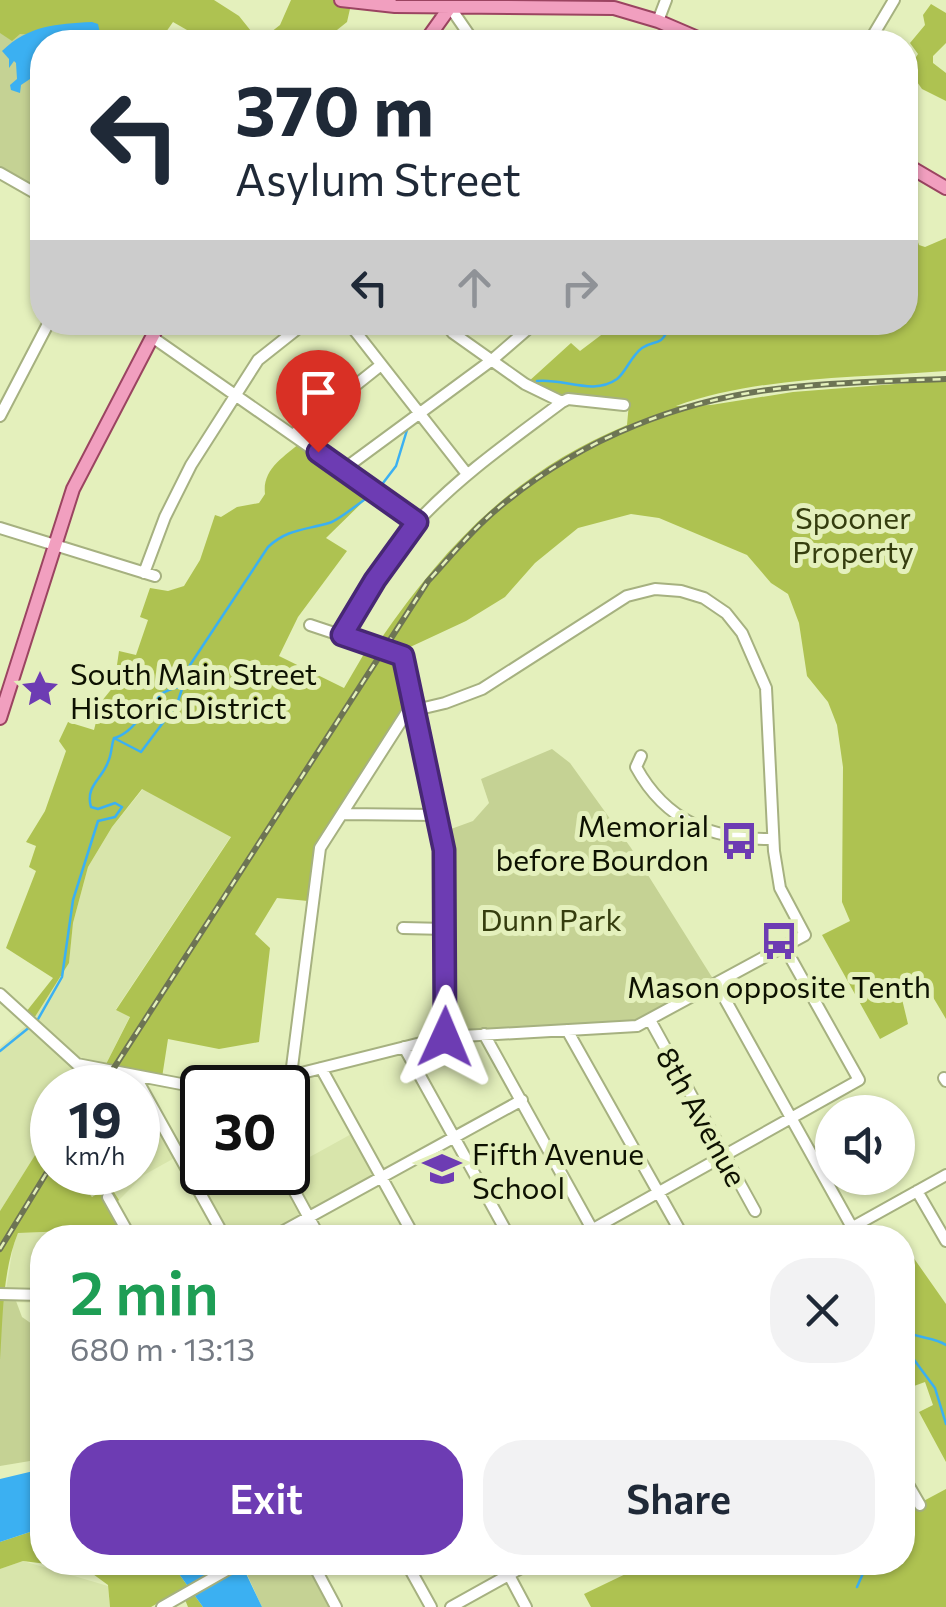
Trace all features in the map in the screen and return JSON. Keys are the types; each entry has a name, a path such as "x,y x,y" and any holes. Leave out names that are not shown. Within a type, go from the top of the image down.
{"main road":[{"path":"341,0 450,7 615,4 679,30"},
{"path":"434,30 450,7"},
{"path":"918,172 946,188"},
{"path":"0,718 6,673 73,488 152,337"}],"street":[{"path":"658,21 666,0"},
{"path":"877,30 894,0"},
{"path":"450,7 466,30"},
{"path":"0,174 30,191"},
{"path":"0,416 42,335"},
{"path":"0,528 150,574 164,516 192,465 258,360 290,335"},
{"path":"358,335 467,474"},
{"path":"455,335 524,384 562,402"},
{"path":"344,470 521,335"},
{"path":"152,337 417,522"},
{"path":"293,435 381,365"},
{"path":"342,635 417,522 467,474 568,399 624,405"},
{"path":"292,1065 320,848 407,712 482,689 626,596 655,589 704,598 726,613 742,633 766,688 773,839 780,888 805,935 637,1026 445,1037 310,1071"},
{"path":"310,625 403,656 444,850 445,1037"},
{"path":"641,756 636,768 645,784 685,820 740,839 773,839"},
{"path":"342,814 437,815"},
{"path":"403,928 446,929"},
{"path":"607,1225 859,1080 784,946"},
{"path":"716,983 851,1225"},
{"path":"0,994 82,1065"},
{"name":"8th Avenue","path":"650,1020 755,1211"},
{"path":"568,1030 677,1225"},
{"path":"484,1034 590,1225"},
{"path":"404,1047 503,1225"},
{"path":"321,1068 408,1225"},
{"path":"294,1225 522,1100"},
{"path":"160,1121 218,1225"},
{"path":"866,1225 946,1175"},
{"path":"917,1191 946,1241"},
{"path":"296,1195 313,1225"},
{"path":"108,1197 124,1225"},
{"path":"0,1294 30,1295"},
{"path":"915,1496 920,1504"},
{"path":"162,1607 218,1575"},
{"path":"319,1575 336,1607"},
{"path":"413,1575 431,1607"},
{"path":"452,1607 509,1575 526,1607"}],"shaded area":[{"path":"143,789 231,836 116,1009 130,1016 106,1065 30,1065 30,1163 0,1211 0,1047 33,1020 69,963 73,923 88,867 112,827"},
{"path":"160,1129 178,1156 160,1166"},
{"path":"355,1132 378,1175 288,1225 220,1225 204,1196 310,1195 310,1157"},
{"path":"18,1233 30,1233 30,1303 4,1302"},
{"path":"23,1561 30,1563 30,1575 71,1575 108,1586 110,1607 0,1607 0,1569"}],"green space":[{"path":"0,0 113,30 30,30 30,183 0,167"},
{"path":"0,0 214,0 239,16 250,30 187,30 173,22 167,30 30,30 30,35 20,34 12,41 0,33"},
{"path":"291,0 352,0 347,22 337,30 274,30 280,25"},
{"path":"931,4 946,13 946,43 933,56 933,63 946,73 946,101 918,83 918,33 925,25 923,15"},
{"name":"Spooner Property","path":"946,238 946,371 775,384 676,406 946,380 946,1019 924,982 901,995 908,1024 880,1039 822,935 850,921 842,902 843,767 837,725 828,702 807,676 799,623 788,594 771,583 747,555 659,518 631,514 578,528 535,563 505,597 466,621 393,655 405,661 416,710 406,712 318,850 308,901 277,898 255,934 270,948 259,1042 219,1049 168,1039 161,1084 160,1065 106,1065 130,1017 116,1010 231,837 142,789 112,827 88,867 73,923 69,963 33,1020 26,1012 53,978 6,948 36,871 29,867 36,846 26,842 45,811 66,751 59,741 68,722 94,730 101,702 114,686 119,651 136,655 148,620 140,617 150,588 168,591 184,586 200,560 215,515 221,517 237,507 259,503 271,471 301,442 373,492 326,538 347,551 298,617 279,656 344,688 368,647 380,640 432,572 487,513 551,465 627,425 629,403 560,396 528,382 571,343 580,351 601,335 918,335 918,242 925,247"},
{"name":"Dunn Park","path":"552,749 570,763 631,848 715,982 635,1024 447,1034 440,833 473,821 489,803 481,779"},
{"path":"30,1163 30,1195 116,1195 119,1200 113,1206 123,1225 30,1225 30,1233 18,1233 6,1280 0,1360 0,1211"},
{"path":"915,1260 946,1304 946,1462 919,1412 933,1405 925,1382 915,1386"},
{"path":"0,1301 16,1301 22,1317 30,1323 30,1461 0,1466"},
{"path":"946,1489 946,1607 591,1607 584,1594 624,1575 915,1575 915,1506"},
{"path":"30,1532 30,1562 0,1569 0,1542"},
{"path":"94,1575 180,1575 203,1607 188,1607 181,1590 151,1607 110,1607 108,1585"},
{"path":"247,1575 320,1575 337,1607 262,1607"}],"water":[{"path":"92,22 98,24 99,30 37,30"},
{"path":"30,33 30,79 21,85 20,93 11,90 10,85 17,79 16,63 9,68 9,59 2,51"},
{"path":"30,1472 30,1532 0,1542 0,1479"},
{"path":"180,1575 247,1575 262,1607 203,1607"}],"waterway":[{"path":"537,381 608,384 620,376 642,348 665,335"},
{"path":"380,487 396,466 407,430"},
{"path":"37,1021 62,977 73,900 98,821 115,817 122,807 115,803 98,809 91,807 90,800 114,738 141,752 177,704 190,665 268,547 289,533 333,522 370,496"},
{"path":"115,738 133,726 160,695 181,687"},
{"path":"0,1051 31,1026"},
{"path":"915,1335 946,1345"},
{"path":"915,1361 935,1388 946,1424"},
{"path":"857,1587 862,1575"}],"railway":[{"path":"116,1065 428,581 496,510 528,484 598,442 674,411 713,400 794,387 946,379"},
{"path":"0,1249 33,1195"}],"place":[{"name":"South Main Street Historic District","path":"40,689"},
{"name":"Memorial before Bourdon","path":"739,841"},
{"name":"Mason opposite Tenth","path":"779,941"},
{"name":"Fifth Avenue School","path":"442,1169"}],"route":[{"path":"318,452 417,522 342,635 403,656 444,850 445,1037"}]}
